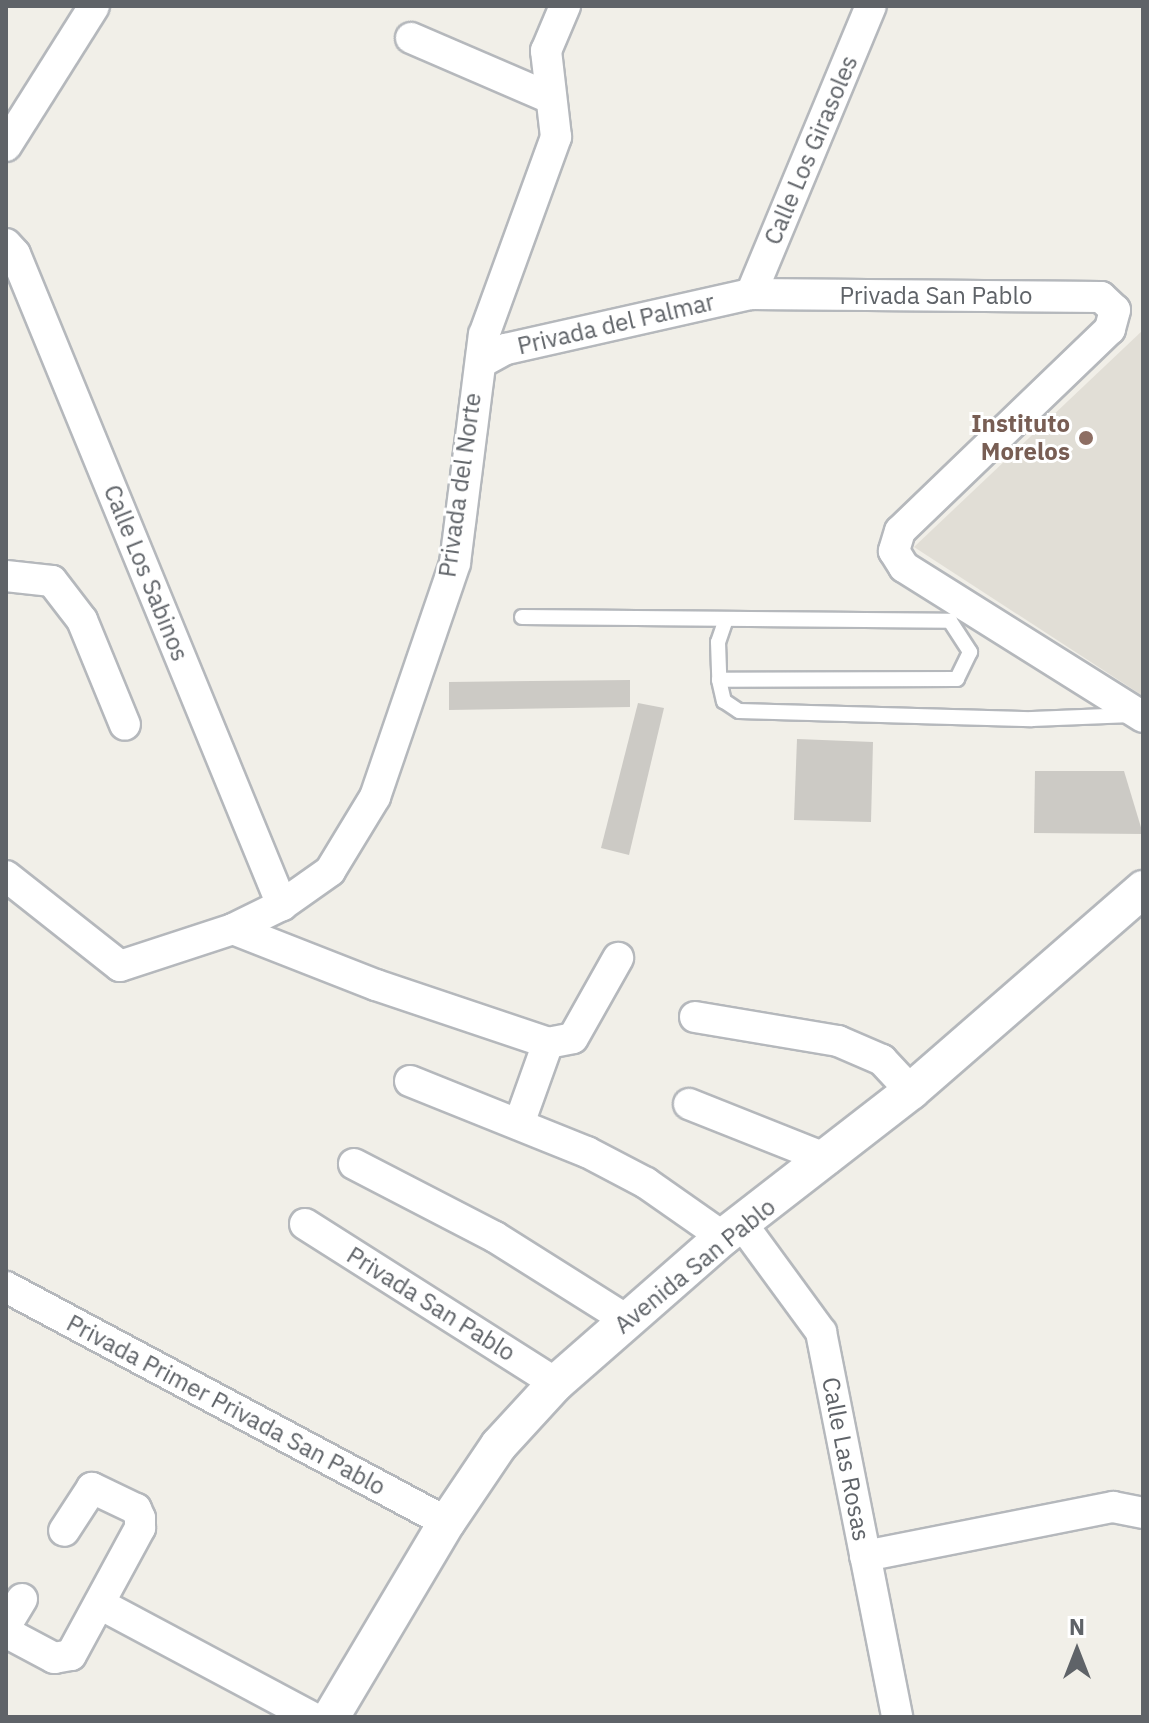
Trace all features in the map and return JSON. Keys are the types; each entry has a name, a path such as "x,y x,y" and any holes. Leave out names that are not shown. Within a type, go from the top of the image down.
{"street":[{"path":"6,146 94,6"},
{"name":"Privada del Norte","path":"6,876 120,966 233,929 282,905 330,871 375,797 455,563 474,382 484,361 484,335 556,137 548,97 546,51 565,6"},
{"name":"Calle Los Girasoles","path":"751,294 871,6"},
{"path":"411,38 548,97"},
{"name":"Calle Los Sabinos","path":"6,244 21,268 282,905"},
{"name":"Privada San Pablo","path":"751,294 1101,297 1115,310 1110,329 900,531 894,551 904,567 1141,716"},
{"name":"Privada del Palmar","path":"484,361 506,349 751,294"},
{"path":"6,576 52,581 82,620 125,725"},
{"name":"Avenida San Pablo","path":"331,1717 447,1522 499,1445 556,1383 733,1230 911,1091 1143,889"},
{"path":"233,929 376,985 548,1043 573,1038 618,958"},
{"path":"695,1017 838,1041 882,1060 911,1091"},
{"path":"520,1121 548,1043"},
{"name":"Calle Las Rosas","path":"410,1081 520,1121 733,1230 821,1332 897,1717"},
{"path":"689,1104 827,1159"},
{"path":"354,1164 495,1237 627,1320"},
{"name":"Privada San Pablo","path":"305,1224 556,1383"},
{"name":"Privada Primer Privada San Pablo","path":"6,1287 447,1522"},
{"path":"22,1599 7,1630 63,1659 71,1655 140,1528 140,1518 136,1509 92,1488 64,1531"},
{"path":"865,1556 1113,1507 1143,1513"},
{"path":"100,1604 312,1717"}],"lane":[{"path":"522,617 725,622 950,621 970,652 957,679 719,680"},
{"path":"725,622 718,642 719,680 724,701 739,711 1032,719 1141,716"}],"shaded area":[{"name":"Instituto Morelos","path":"1143,330 1143,696 914,547"}],"building":[{"path":"630,680 630,707 449,710 449,682"},
{"path":"638,703 664,708 629,855 601,848"},
{"path":"797,739 873,742 871,822 794,820"},
{"path":"1035,771 1124,771 1143,834 1034,833"}],"place":[{"name":"Instituto Morelos","path":"1086,438"}]}
